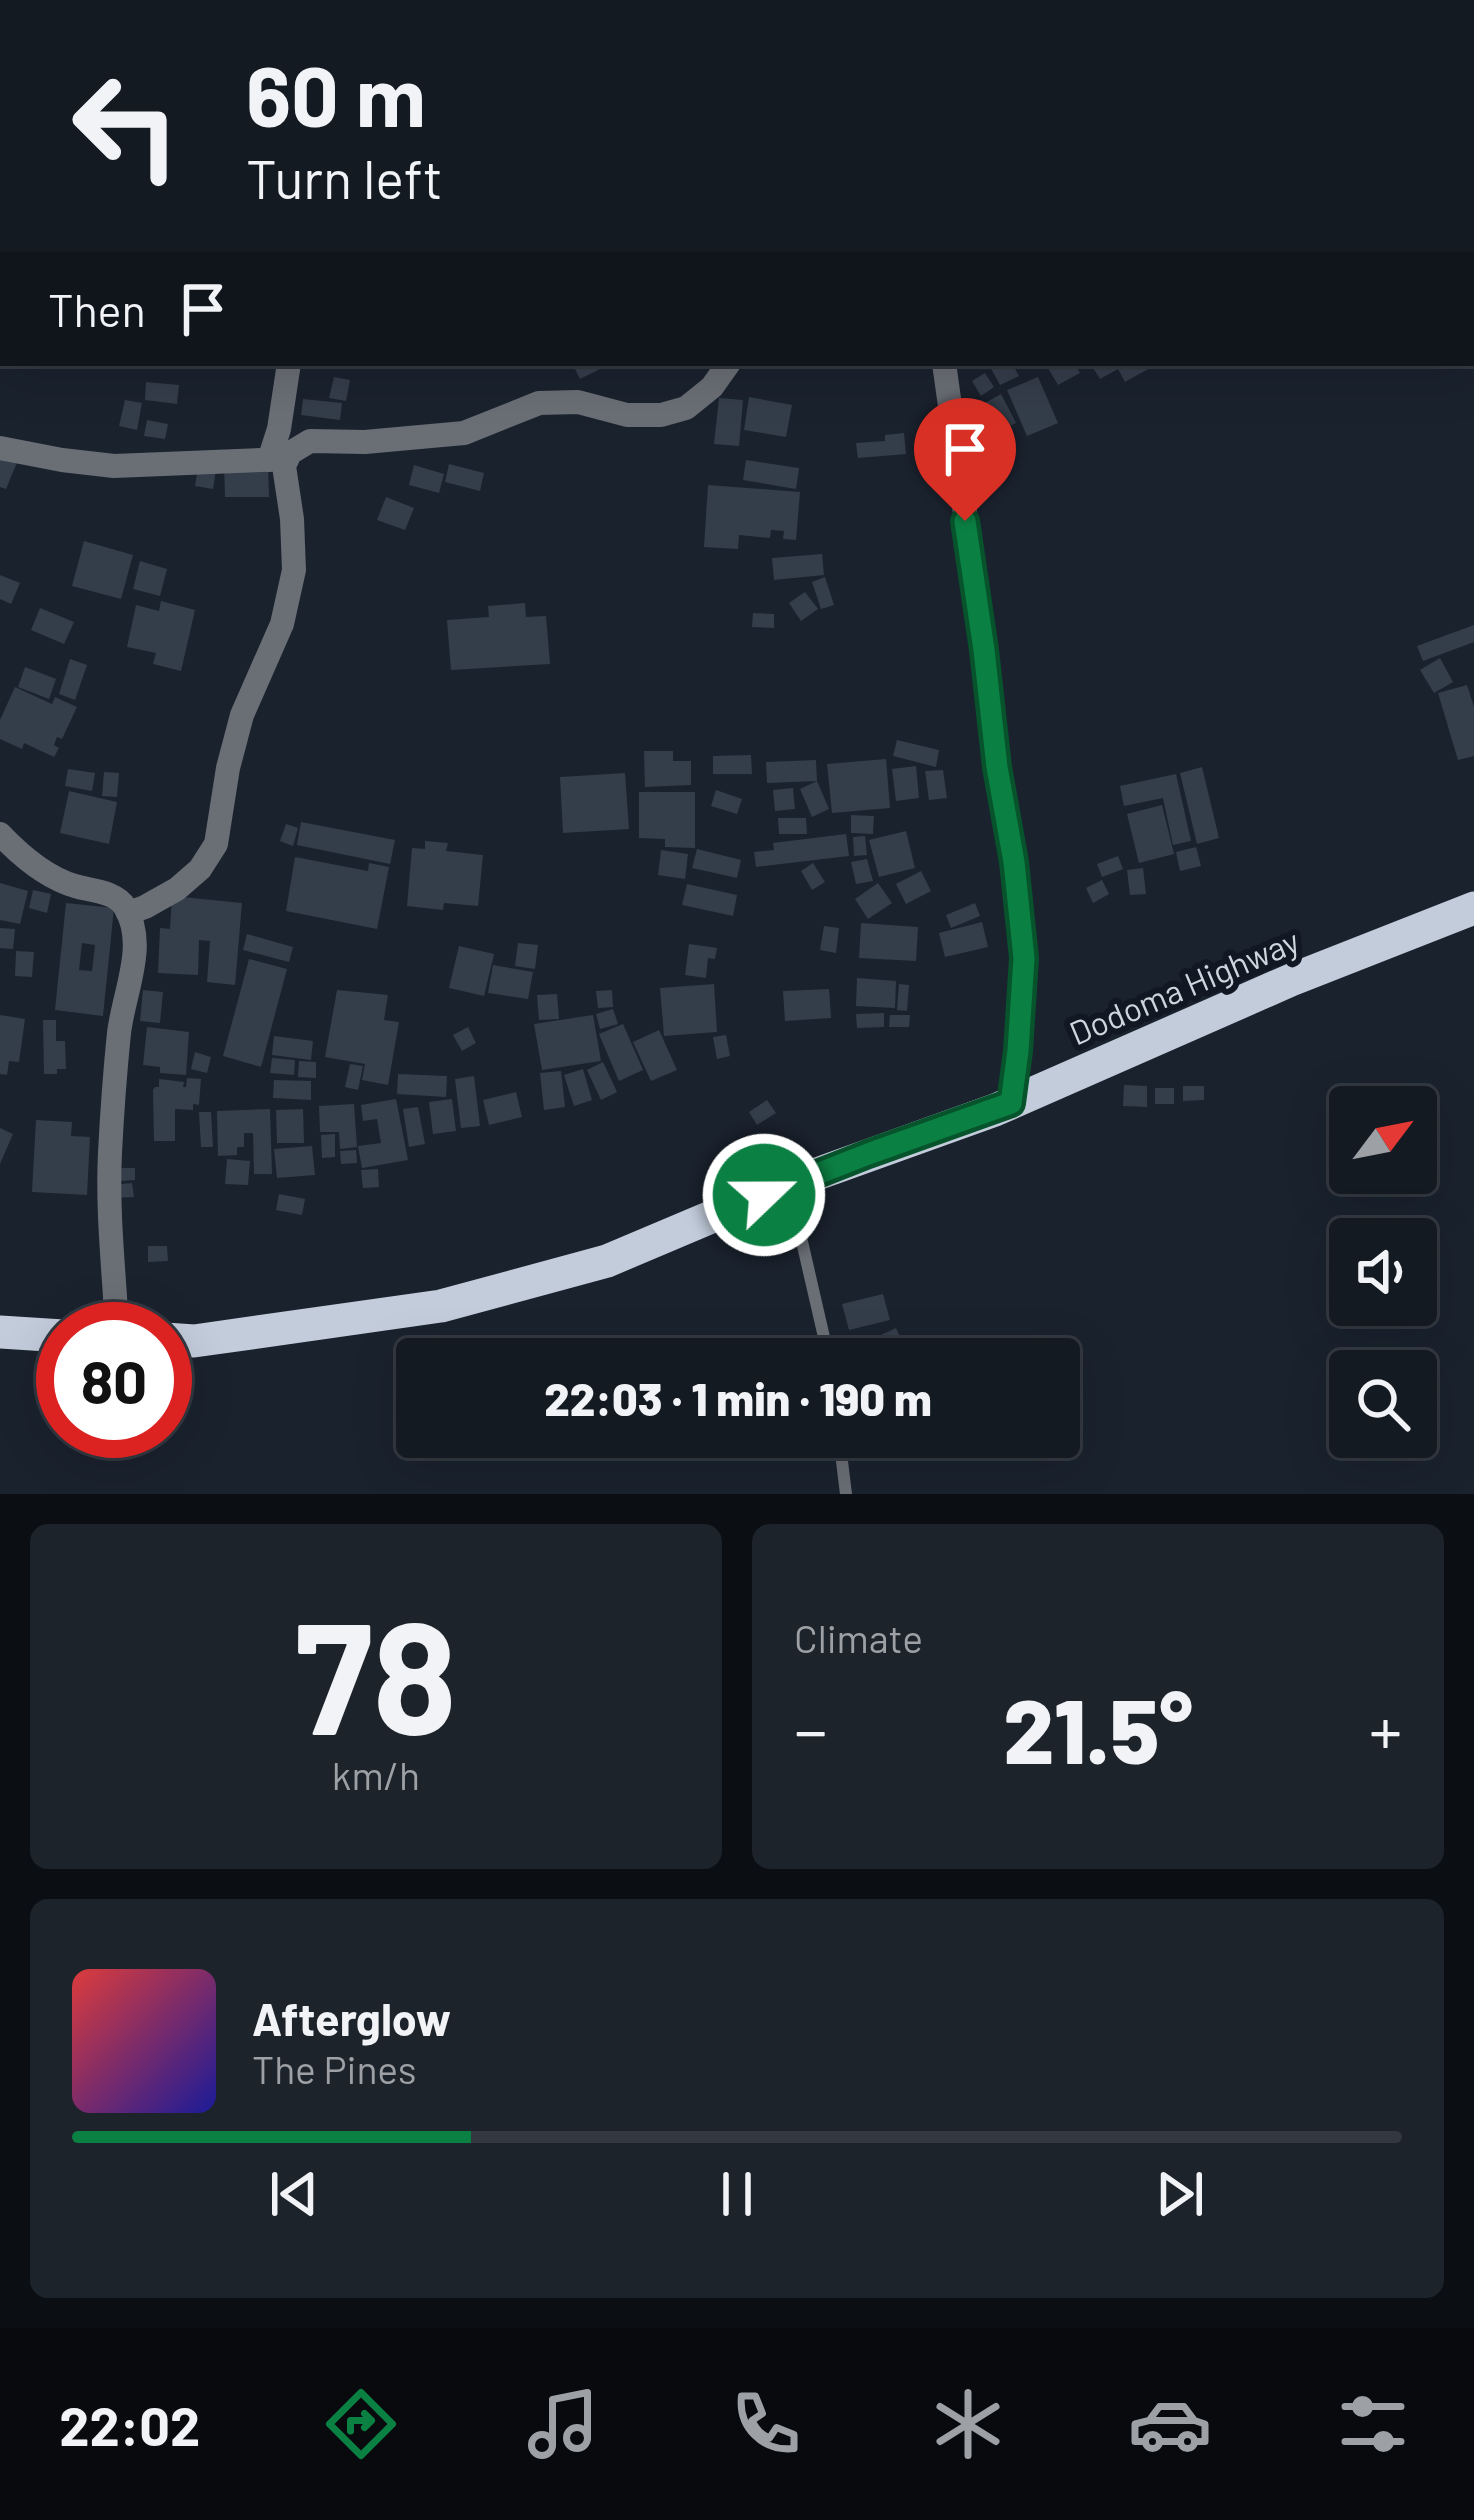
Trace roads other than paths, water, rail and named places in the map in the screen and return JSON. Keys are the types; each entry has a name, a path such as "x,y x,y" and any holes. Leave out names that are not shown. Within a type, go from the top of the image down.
{"highway":[{"name":"Dodoma Highway","path":"192,1341 441,1306 607,1261 789,1184 1011,1103 1292,980 1474,908"},
{"path":"0,1332 36,1334"}],"street":[{"path":"128,914 177,889 200,869 216,844 242,715 282,624 293,570 292,519 284,466 278,459 289,366"},
{"path":"0,448 114,466 278,459 310,441 365,442 464,433 539,403 578,402 627,415 661,416 686,408 712,387 726,366"},
{"path":"944,366 1024,958 1011,1103"},
{"path":"0,834 20,855 70,885 123,902 134,928 137,947 119,1032 110,1156 116,1302"}],"lane":[{"path":"789,1184 825,1338"},
{"path":"842,1458 846,1494"}]}
